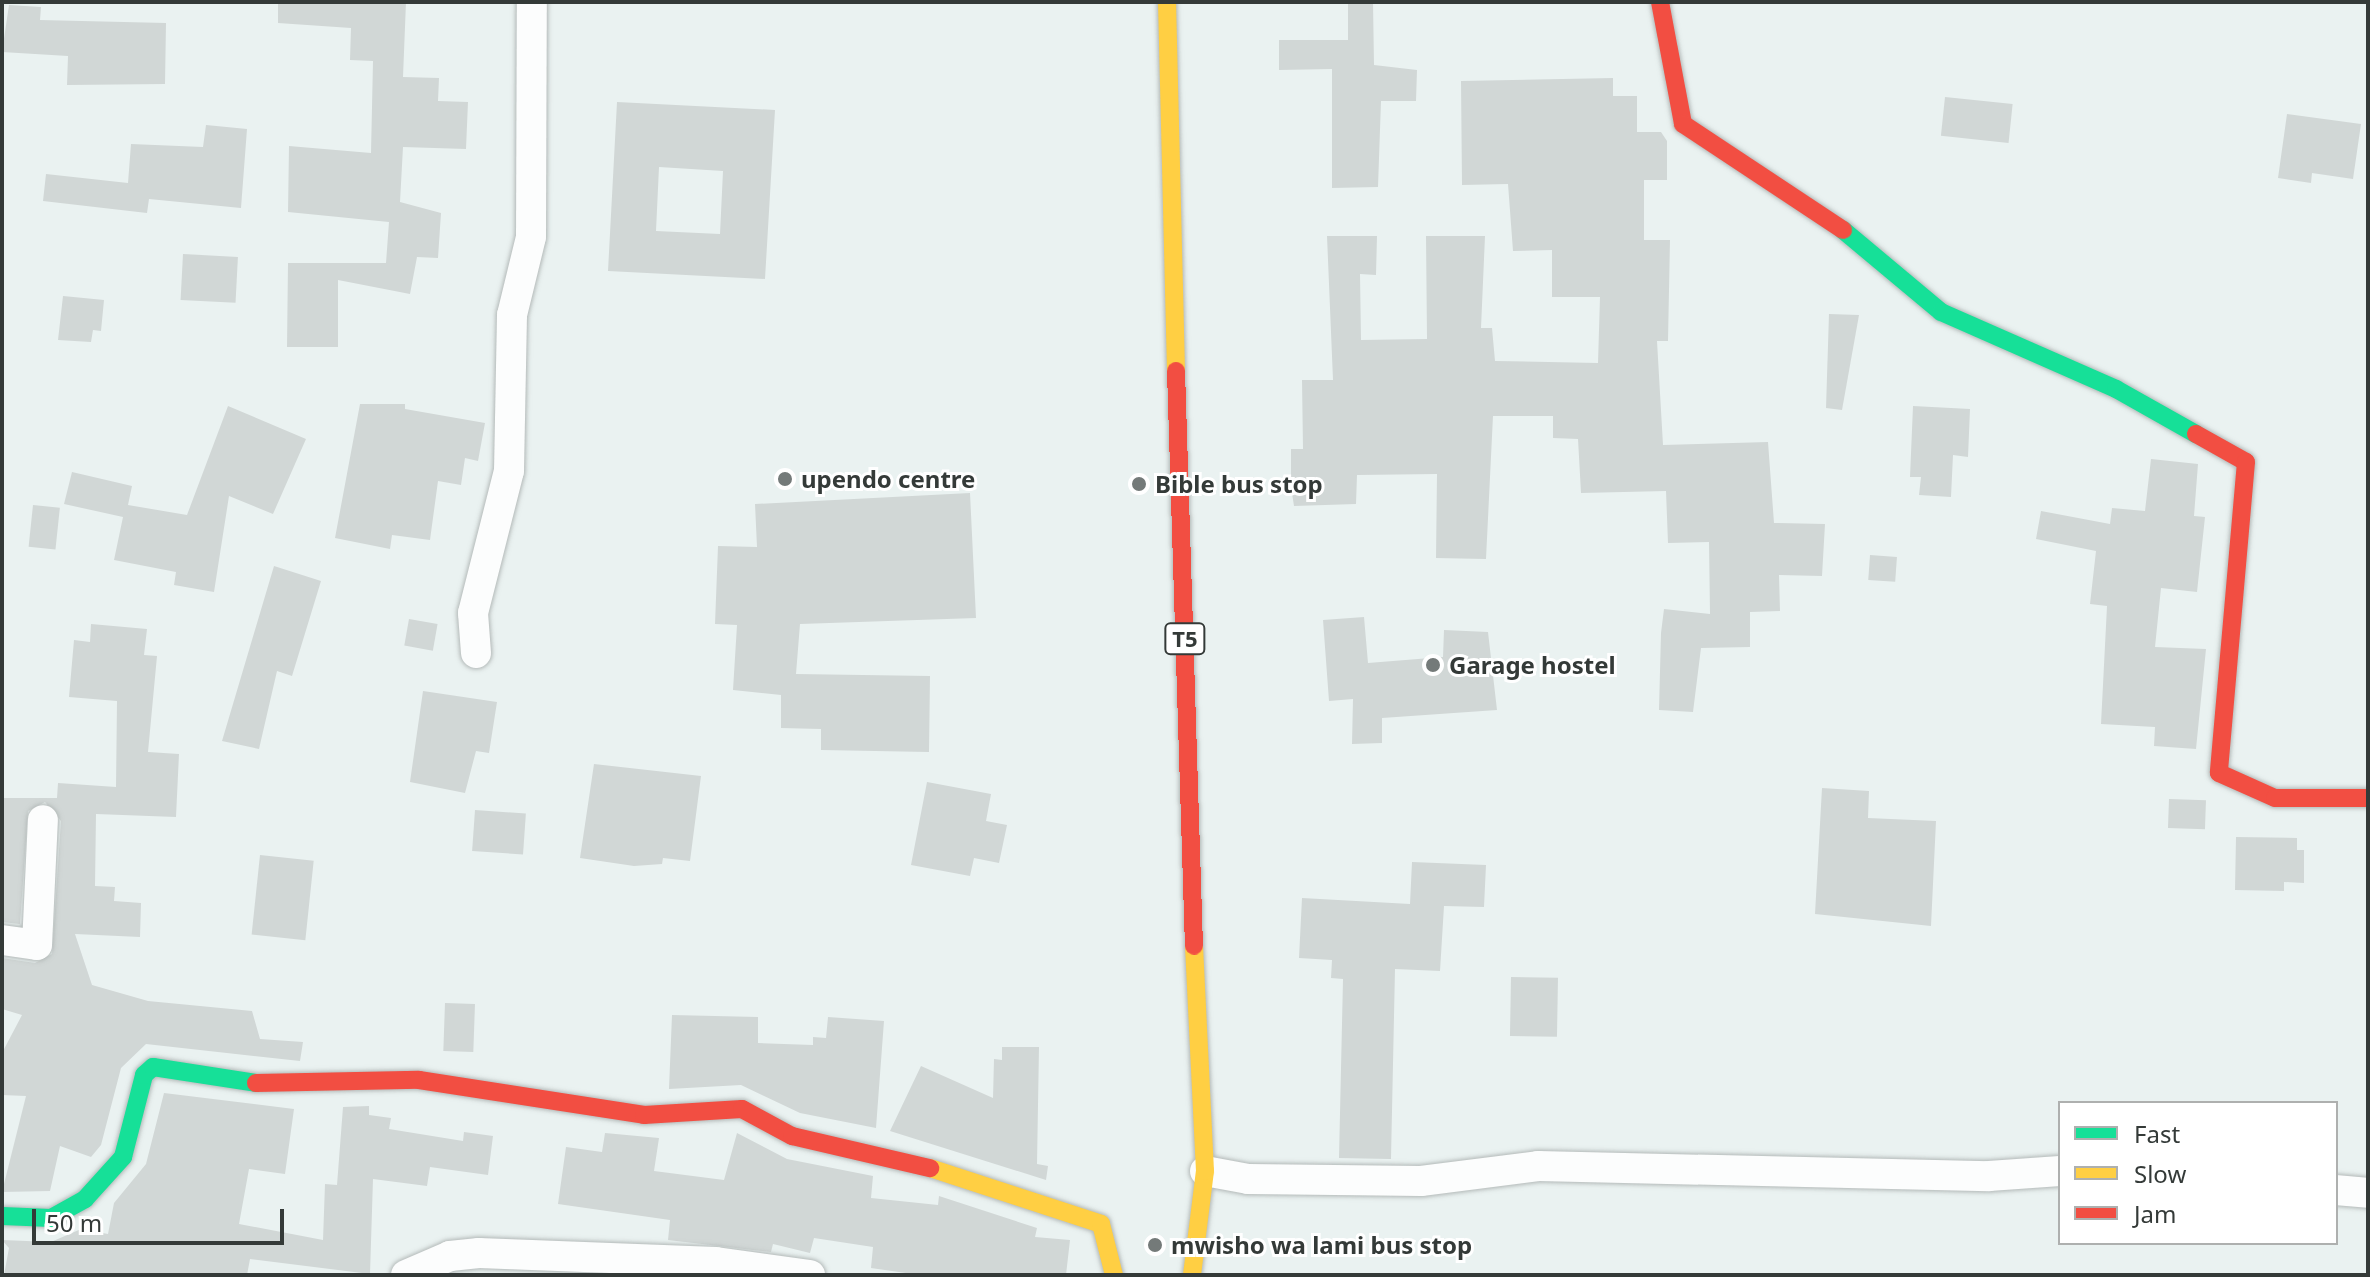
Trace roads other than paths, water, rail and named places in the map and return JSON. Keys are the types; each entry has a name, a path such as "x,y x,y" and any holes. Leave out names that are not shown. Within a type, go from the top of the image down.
{"main road":[{"name":"T5","path":"1167,2 1187,789 1205,1171 1192,1275"},
{"path":"1660,2 1683,124 1812,204 1941,312 2130,396 2246,462 2219,773 2275,798 2368,798"},
{"path":"2,1216 51,1218 85,1199 123,1157 144,1075 153,1067 272,1086 419,1080 644,1115 742,1109 792,1136 895,1156 1101,1224 1114,1275"}],"street":[{"path":"476,653 473,613 509,471 512,315 531,237 532,2"},
{"path":"2,940 37,945 43,820"},
{"path":"1205,1171 1248,1179 1421,1181 1538,1166 1989,1176 2058,1171"},
{"path":"2338,1190 2368,1193"},
{"path":"406,1275 450,1256 479,1253 716,1262 810,1275"}],"place":[{"name":"upendo centre","path":"785,479"},
{"name":"Bible bus stop","path":"1139,484"},
{"name":"Garage hostel","path":"1433,665"},
{"name":"mwisho wa lami bus stop","path":"1155,1245"}]}
